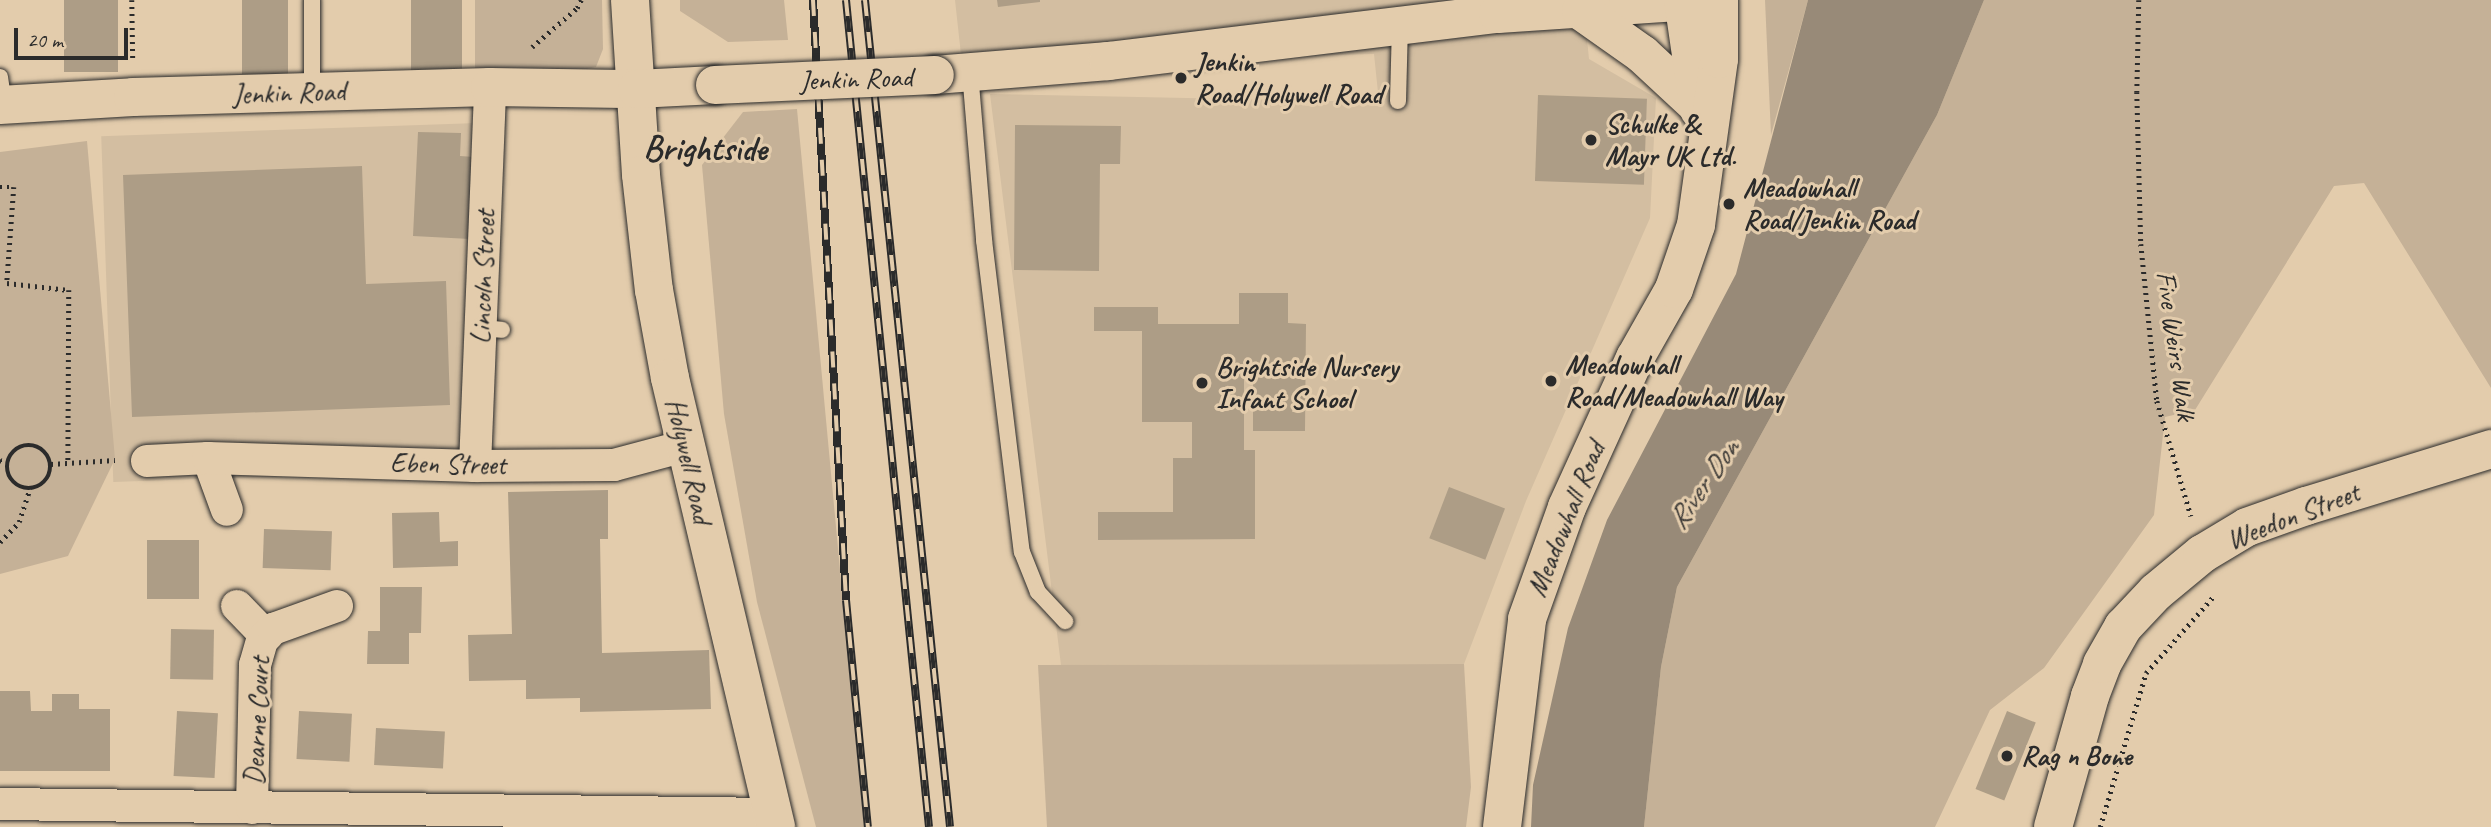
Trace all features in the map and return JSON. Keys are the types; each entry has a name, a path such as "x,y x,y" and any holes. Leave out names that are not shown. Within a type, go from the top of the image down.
{"street":[{"name":"Holywell Road","path":"630,0 640,175 654,290 685,446 775,821"},
{"name":"Jenkin Road","path":"1,95 133,97 489,87 637,89 952,74 1108,61 1586,5 1698,1"},
{"name":"Meadowhall Road","path":"1698,1 1699,107 1705,147"},
{"name":"Meadowhall Road","path":"1502,827 1527,619 1567,507 1635,358 1674,289 1696,225 1719,60 1698,1"},
{"path":"1586,5 1699,107"},
{"name":"Lincoln Street","path":"475,466 492,329 489,87"},
{"name":"Eben Street","path":"147,461 208,458 475,466 614,465 685,446"},
{"name":"Weedon Street","path":"2053,827 2090,696 2102,664 2123,628 2156,592 2202,554 2247,527 2491,449"},
{"path":"208,458 227,510"},
{"name":"Dearne Court","path":"237,606 266,636"},
{"name":"Dearne Court","path":"252,807 255,664 266,636 273,629 337,606"},
{"path":"0,804 252,807 775,821"}],"lane":[{"path":"312,0 312,92"},
{"path":"1398,101 1399,27"},
{"path":"952,74 984,240 1022,552 1038,592 1065,621"}],"path":[{"path":"132,0 133,97"},
{"path":"489,87 577,8 581,0"},
{"name":"Five Weirs Walk","path":"2100,827 2146,673 2215,598 2157,401 2141,244 2137,92 2139,0"},
{"path":"0,187 14,187 7,283 69,290 68,463"},
{"path":"31,446 44,451 51,464 46,482 30,489 17,485 11,479 8,463 15,450 31,446"},
{"path":"0,460 8,463"},
{"path":"51,464 103,460"},
{"path":"0,542 19,522 30,489"}],"shaded area":[{"path":"475,0 602,0 603,49 596,67 573,72 475,78"},
{"path":"680,0 784,0 788,40 728,42 680,11"},
{"path":"955,0 1583,0 1589,59 1656,98 1650,218 1526,501 1464,664 1061,665 990,94 1379,102 1374,54 962,64"},
{"path":"1765,0 1808,0 1771,135"},
{"path":"1984,0 2491,0 2491,388 2364,183 2334,186 2195,410 2165,417 2154,515 2044,668 1990,710 1935,827 1644,827 1661,667 1677,587 1937,115"},
{"path":"797,109 864,827 816,827 757,602 724,414 702,165 743,112"},
{"path":"478,123 490,469 113,482 101,136"},
{"path":"87,141 115,459 68,556 0,574 0,152"},
{"path":"1464,664 1471,787 1466,827 1047,827 1038,665"}],"water":[{"name":"River Don","path":"1808,0 1984,0 1937,115 1677,587 1661,667 1644,827 1531,827 1533,785 1568,628 1607,520 1736,274"}],"building":[{"path":"64,0 118,0 118,72 64,72"},
{"path":"242,0 288,0 288,74 242,74"},
{"path":"411,0 462,0 462,72 411,72"},
{"path":"997,0 1040,0 1040,2 998,7"},
{"name":"Schulke & Mayr UK Ltd.","path":"1538,95 1647,99 1644,185 1535,181"},
{"path":"1015,125 1121,126 1120,164 1100,164 1099,271 1014,270"},
{"path":"418,132 461,133 460,156 474,157 470,239 413,236"},
{"path":"362,166 366,284 446,281 450,405 132,417 123,175"},
{"path":"1239,293 1288,293 1288,323 1306,324 1305,431 1253,431 1253,379 1244,378 1244,450 1255,450 1255,539 1098,540 1098,512 1173,512 1173,458 1192,458 1192,422 1142,422 1142,331 1094,331 1094,307 1158,307 1158,324 1239,324"},
{"path":"1449,487 1505,509 1485,560 1429,538"},
{"path":"608,490 608,539 600,539 602,653 709,650 711,709 580,712 580,698 526,699 526,680 469,681 468,635 512,634 508,492"},
{"path":"439,512 440,542 458,541 458,566 393,568 392,513"},
{"path":"264,529 332,531 331,570 263,568"},
{"path":"147,540 199,540 199,599 147,599"},
{"path":"380,587 422,587 421,633 409,633 409,664 367,664 368,631 380,631"},
{"path":"171,629 214,630 213,680 170,679"},
{"path":"0,691 30,691 31,711 52,711 52,694 79,694 79,709 110,709 110,771 0,771"},
{"path":"177,711 218,713 215,778 174,776"},
{"path":"299,711 352,714 349,762 296,759"},
{"name":"Rag n Bone","path":"2007,711 2036,723 2004,800 1976,789"},
{"path":"376,728 445,732 443,769 374,765"}],"railway":[{"path":"813,0 846,600 868,827"},
{"path":"846,0 929,827"},
{"path":"865,0 950,827"}],"place":[{"name":"Jenkin Road/Holywell Road","path":"1181,78"},
{"name":"Schulke & Mayr UK Ltd.","path":"1591,140"},
{"name":"Meadowhall Road/Jenkin Road","path":"1729,204"},
{"name":"Meadowhall Road/Meadowhall Way","path":"1551,381"},
{"name":"Brightside Nursery Infant School","path":"1202,383"},
{"name":"Rag n Bone","path":"2007,756"}],"district":[{"name":"Brightside","path":"705,149"}]}
